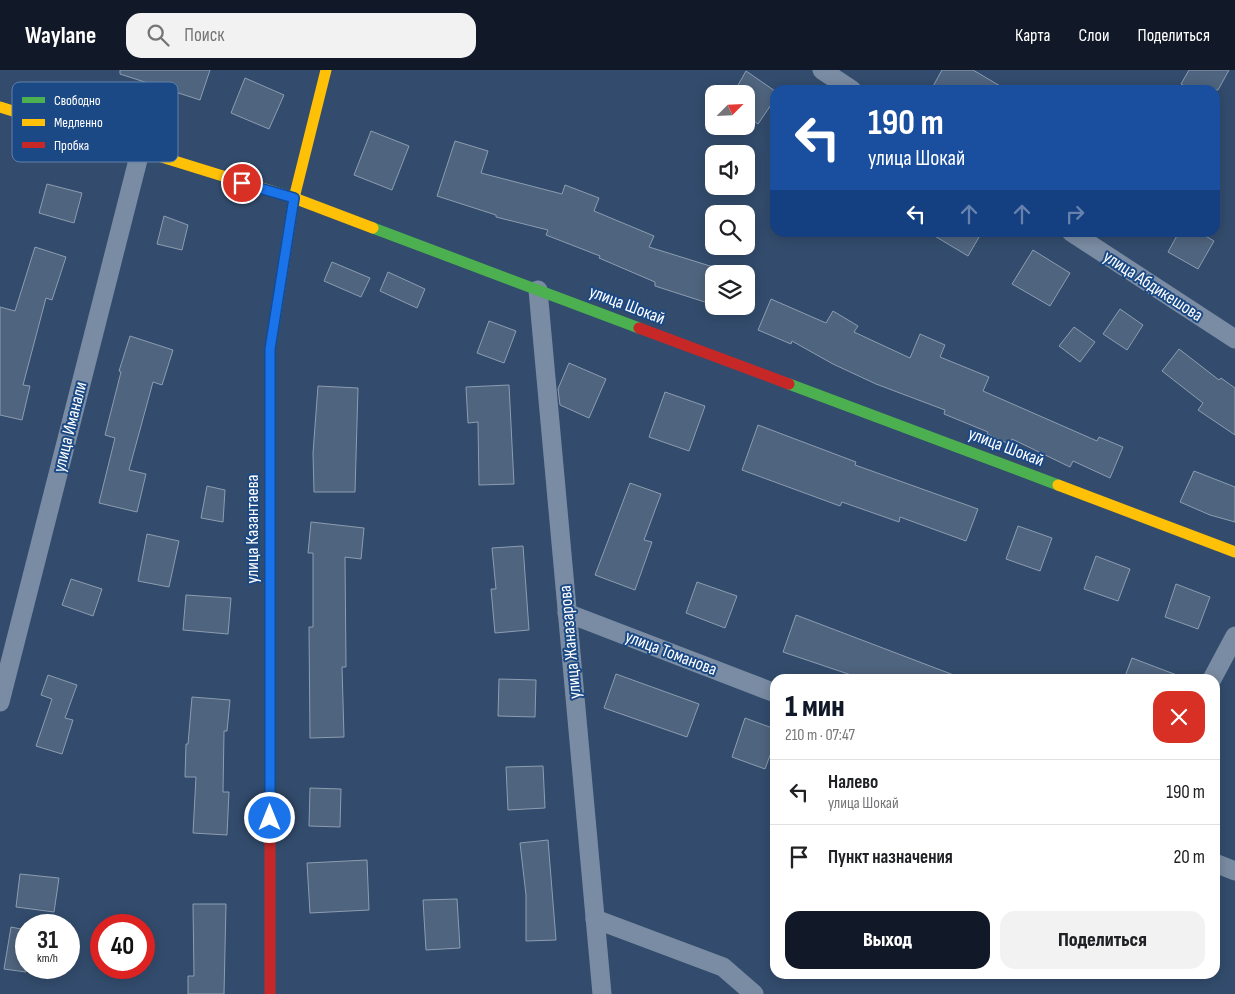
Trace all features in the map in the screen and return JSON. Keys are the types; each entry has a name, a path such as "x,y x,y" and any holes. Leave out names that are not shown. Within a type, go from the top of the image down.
{"street":[{"name":"улица Казантаева","path":"270,994 270,349 294,198 326,70"},
{"path":"822,70 844,85"},
{"name":"улица Шокай","path":"0,107 12,111"},
{"name":"улица Иманали","path":"0,702 137,162"},
{"name":"улица Шокай","path":"173,162 294,198 1235,552"},
{"name":"улица Абдикешова","path":"1079,237 1235,339"},
{"name":"улица Жаназарова","path":"538,290 602,994"},
{"name":"улица Томанова","path":"567,613 770,691"},
{"path":"1215,674 1235,636"},
{"path":"1220,865 1235,871"},
{"path":"595,919 723,967 754,994"}],"building":[{"path":"120,70 210,70 200,100 178,93 178,82 145,82 120,74"},
{"path":"942,70 973,70 998,85 934,85"},
{"path":"1189,70 1229,70 1220,86 1181,84"},
{"path":"746,71 770,88 770,106 758,124 755,122 755,85 738,85"},
{"path":"245,78 284,95 269,129 231,113"},
{"path":"371,131 409,146 392,190 354,175"},
{"path":"455,141 488,151 481,173 562,194 565,185 599,198 594,211 654,236 649,247 707,265 705,265 705,302 655,286 655,282 599,258 600,256 546,235 548,230 496,217 496,215 437,196"},
{"path":"47,184 82,193 74,223 39,213"},
{"path":"164,216 188,225 182,250 157,244"},
{"path":"936,237 979,237 968,256"},
{"path":"1176,237 1207,237 1214,241 1198,269 1168,252"},
{"path":"35,247 66,257 52,300 46,298 23,385 30,386 22,420 0,415 0,307 15,311"},
{"path":"1033,250 1070,273 1050,306 1012,284"},
{"path":"332,262 370,278 361,297 324,281"},
{"path":"388,272 425,289 417,308 380,291"},
{"path":"771,299 826,323 833,311 858,326 854,332 910,358 920,334 945,345 940,357 989,377 983,391 1097,441 1099,437 1123,447 1110,478 1073,461 1070,467 1012,439 1009,444 987,434 988,432 944,414 945,410 876,384 833,364 792,341 791,344 758,330"},
{"path":"1120,309 1143,325 1127,350 1103,334"},
{"path":"489,321 516,331 504,363 477,353"},
{"path":"1074,327 1095,342 1080,362 1059,346"},
{"path":"130,336 173,350 162,385 153,382 129,470 146,474 137,512 99,503 115,438 105,435 121,372 119,371"},
{"path":"1179,349 1219,380 1221,378 1235,388 1235,435 1198,410 1203,403 1162,371"},
{"path":"569,363 606,379 589,418 560,405 558,389"},
{"path":"509,385 514,484 479,485 478,422 468,423 466,387"},
{"path":"318,386 358,388 355,492 314,492 313,453"},
{"path":"665,392 705,406 689,451 649,437"},
{"path":"758,425 856,462 855,465 978,509 966,541 900,517 899,522 842,502 840,506 742,470"},
{"path":"1194,471 1235,487 1235,522 1210,515 1180,502"},
{"path":"630,483 661,494 644,540 652,542 635,590 595,575"},
{"path":"207,486 225,490 223,522 201,518"},
{"path":"311,522 364,528 361,559 345,557 346,667 342,667 344,737 310,738 309,627 313,627 313,553 308,553"},
{"path":"1018,526 1052,538 1040,571 1006,559"},
{"path":"147,534 179,541 169,587 138,581"},
{"path":"523,546 529,630 495,633 491,589 496,589 492,548"},
{"path":"1096,556 1130,569 1118,601 1084,589"},
{"path":"71,579 102,589 93,616 62,605"},
{"path":"697,582 737,596 725,628 686,613"},
{"path":"1176,584 1210,597 1198,629 1165,617"},
{"path":"186,595 231,598 228,634 183,630"},
{"path":"796,615 951,674 848,674 783,652"},
{"path":"1132,658 1174,674 1126,674"},
{"path":"616,674 699,704 687,737 604,708"},
{"path":"48,675 77,685 65,718 73,720 62,754 36,746 52,699 41,695"},
{"path":"499,679 536,680 535,717 498,716"},
{"path":"192,697 230,700 227,731 224,731 223,792 229,792 227,835 193,833 196,777 185,777 186,744 188,744"},
{"path":"745,718 770,727 770,756 765,769 732,757"},
{"path":"543,766 545,808 508,810 506,767"},
{"path":"310,788 341,789 340,827 309,826"},
{"path":"548,840 556,940 526,941 526,895 520,843"},
{"path":"367,860 369,910 310,913 307,863"},
{"path":"20,874 59,878 54,912 16,907"},
{"path":"457,899 460,948 426,950 423,900"},
{"path":"193,904 226,904 224,994 188,994 188,976 194,976"},
{"path":"11,927 15,928 15,970 4,969"}],"traffic: fast":[{"path":"373,228 639,328"},
{"path":"270,656 270,349 276,312"},
{"path":"789,384 1058,485"}],"traffic: slow":[{"path":"276,312 294,198 326,70"},
{"path":"0,107 12,111"},
{"path":"178,162 294,198 373,228"},
{"path":"1058,485 1235,552"}],"traffic: jam":[{"path":"639,328 789,384"},
{"path":"270,656 270,994"}],"route":[{"path":"242,183 294,198 270,349 270,818"}]}
